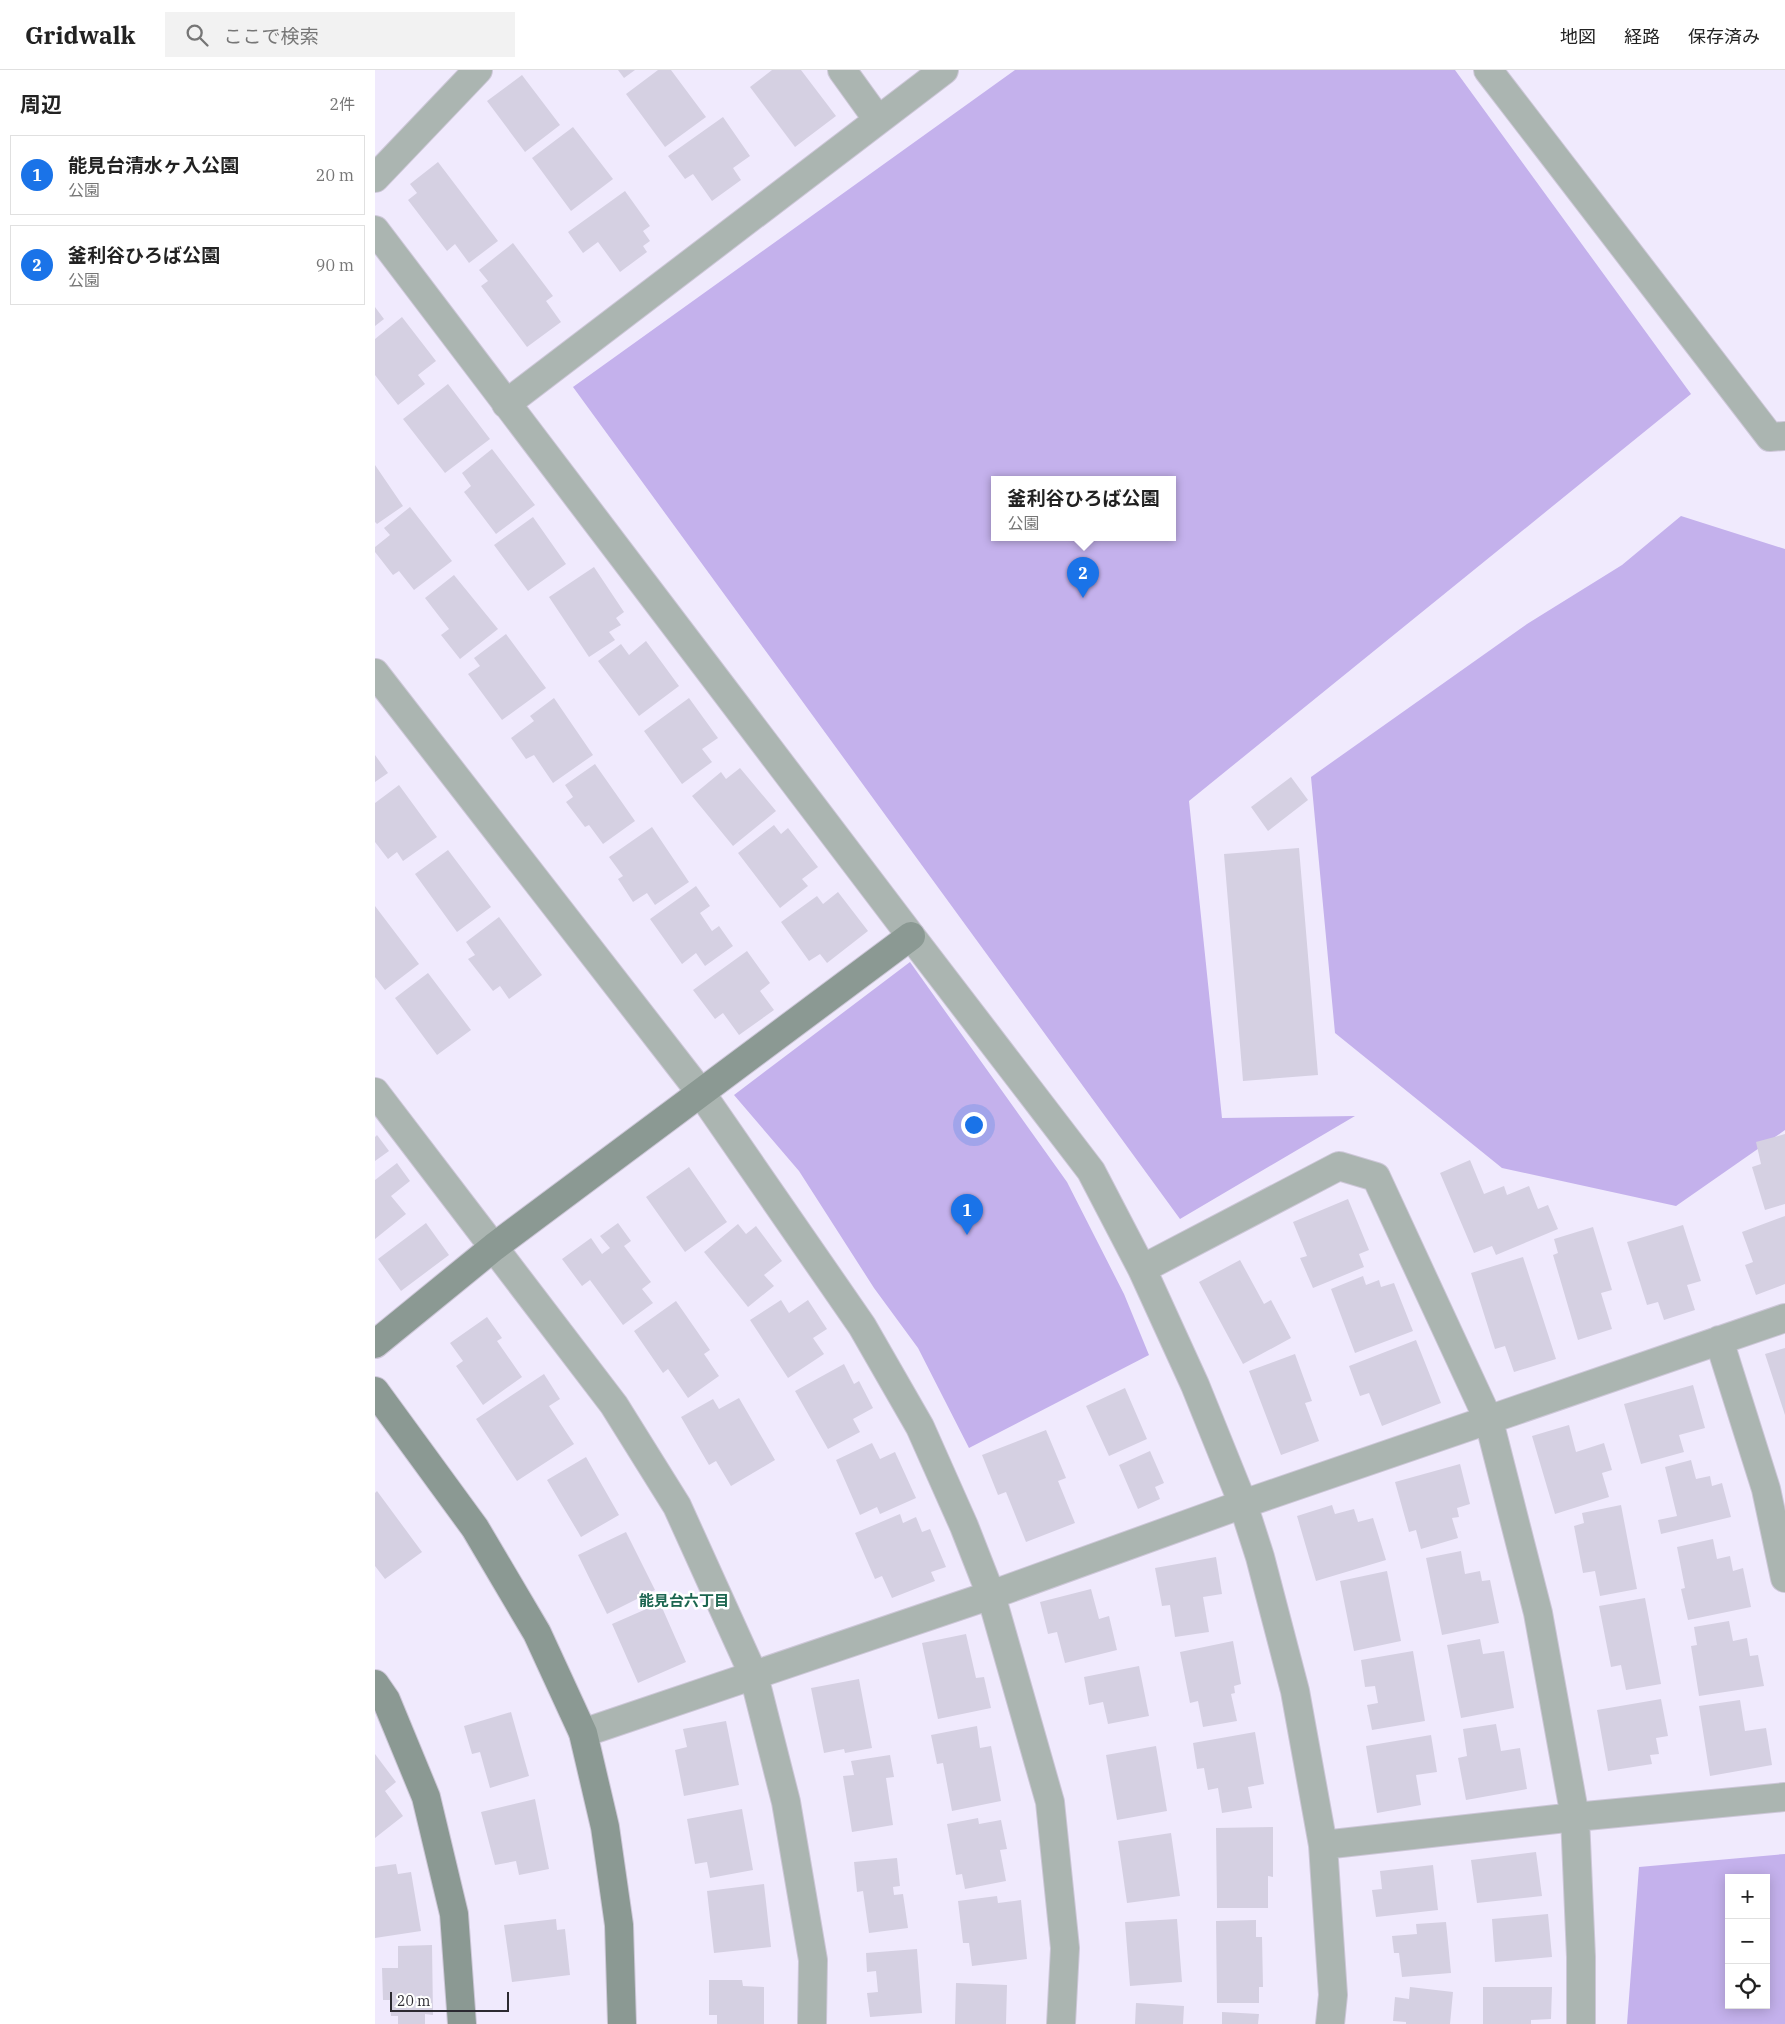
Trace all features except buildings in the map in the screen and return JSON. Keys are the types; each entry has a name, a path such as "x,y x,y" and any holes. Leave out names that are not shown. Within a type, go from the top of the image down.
{"street":[{"path":"375,178 478,70"},
{"path":"842,70 879,120"},
{"path":"506,404 944,70"},
{"path":"1488,70 1770,437 1785,436"},
{"path":"375,230 1091,1171 1141,1269 1195,1385 1243,1504 1260,1557 1295,1691 1323,1845 1333,1995 1330,2024"},
{"path":"375,673 701,1093 863,1326 920,1427 964,1526 991,1595 1049,1802 1065,1948 1061,2024"},
{"path":"375,1344 494,1247 911,936"},
{"path":"375,1092 614,1405 677,1506 754,1676 786,1802 808,1930 813,1960 812,2024"},
{"path":"1141,1269 1339,1166 1376,1178 1489,1421 1538,1613 1575,1817 1581,1957 1581,2024"},
{"path":"583,1733 991,1595 1243,1504 1785,1318"},
{"path":"1719,1340 1766,1489 1785,1578"},
{"path":"375,1391 475,1528 537,1633 583,1733 605,1827 619,1925 622,2024"},
{"path":"375,1684 386,1700 426,1797 454,1914 462,2024"},
{"path":"1323,1845 1575,1817 1785,1797"}],"shaded area":[{"path":"1015,70 1455,70 1691,394 1189,801 1222,1118 1355,1116 1180,1219 573,387"},
{"path":"1681,516 1785,549 1785,1130 1676,1206 1502,1168 1335,1033 1311,777 1527,624 1622,565"},
{"path":"910,962 1067,1182 1124,1294 1149,1355 969,1448 918,1348 874,1288 799,1171 734,1095"},
{"path":"1785,1854 1785,2024 1627,2024 1639,1867"}],"place":[{"name":"釜利谷ひろば公園","path":"1083,598"},
{"name":"能見台清水ヶ入公園","path":"967,1235"}],"district":[{"name":"能見台六丁目","path":"684,1601"}]}
